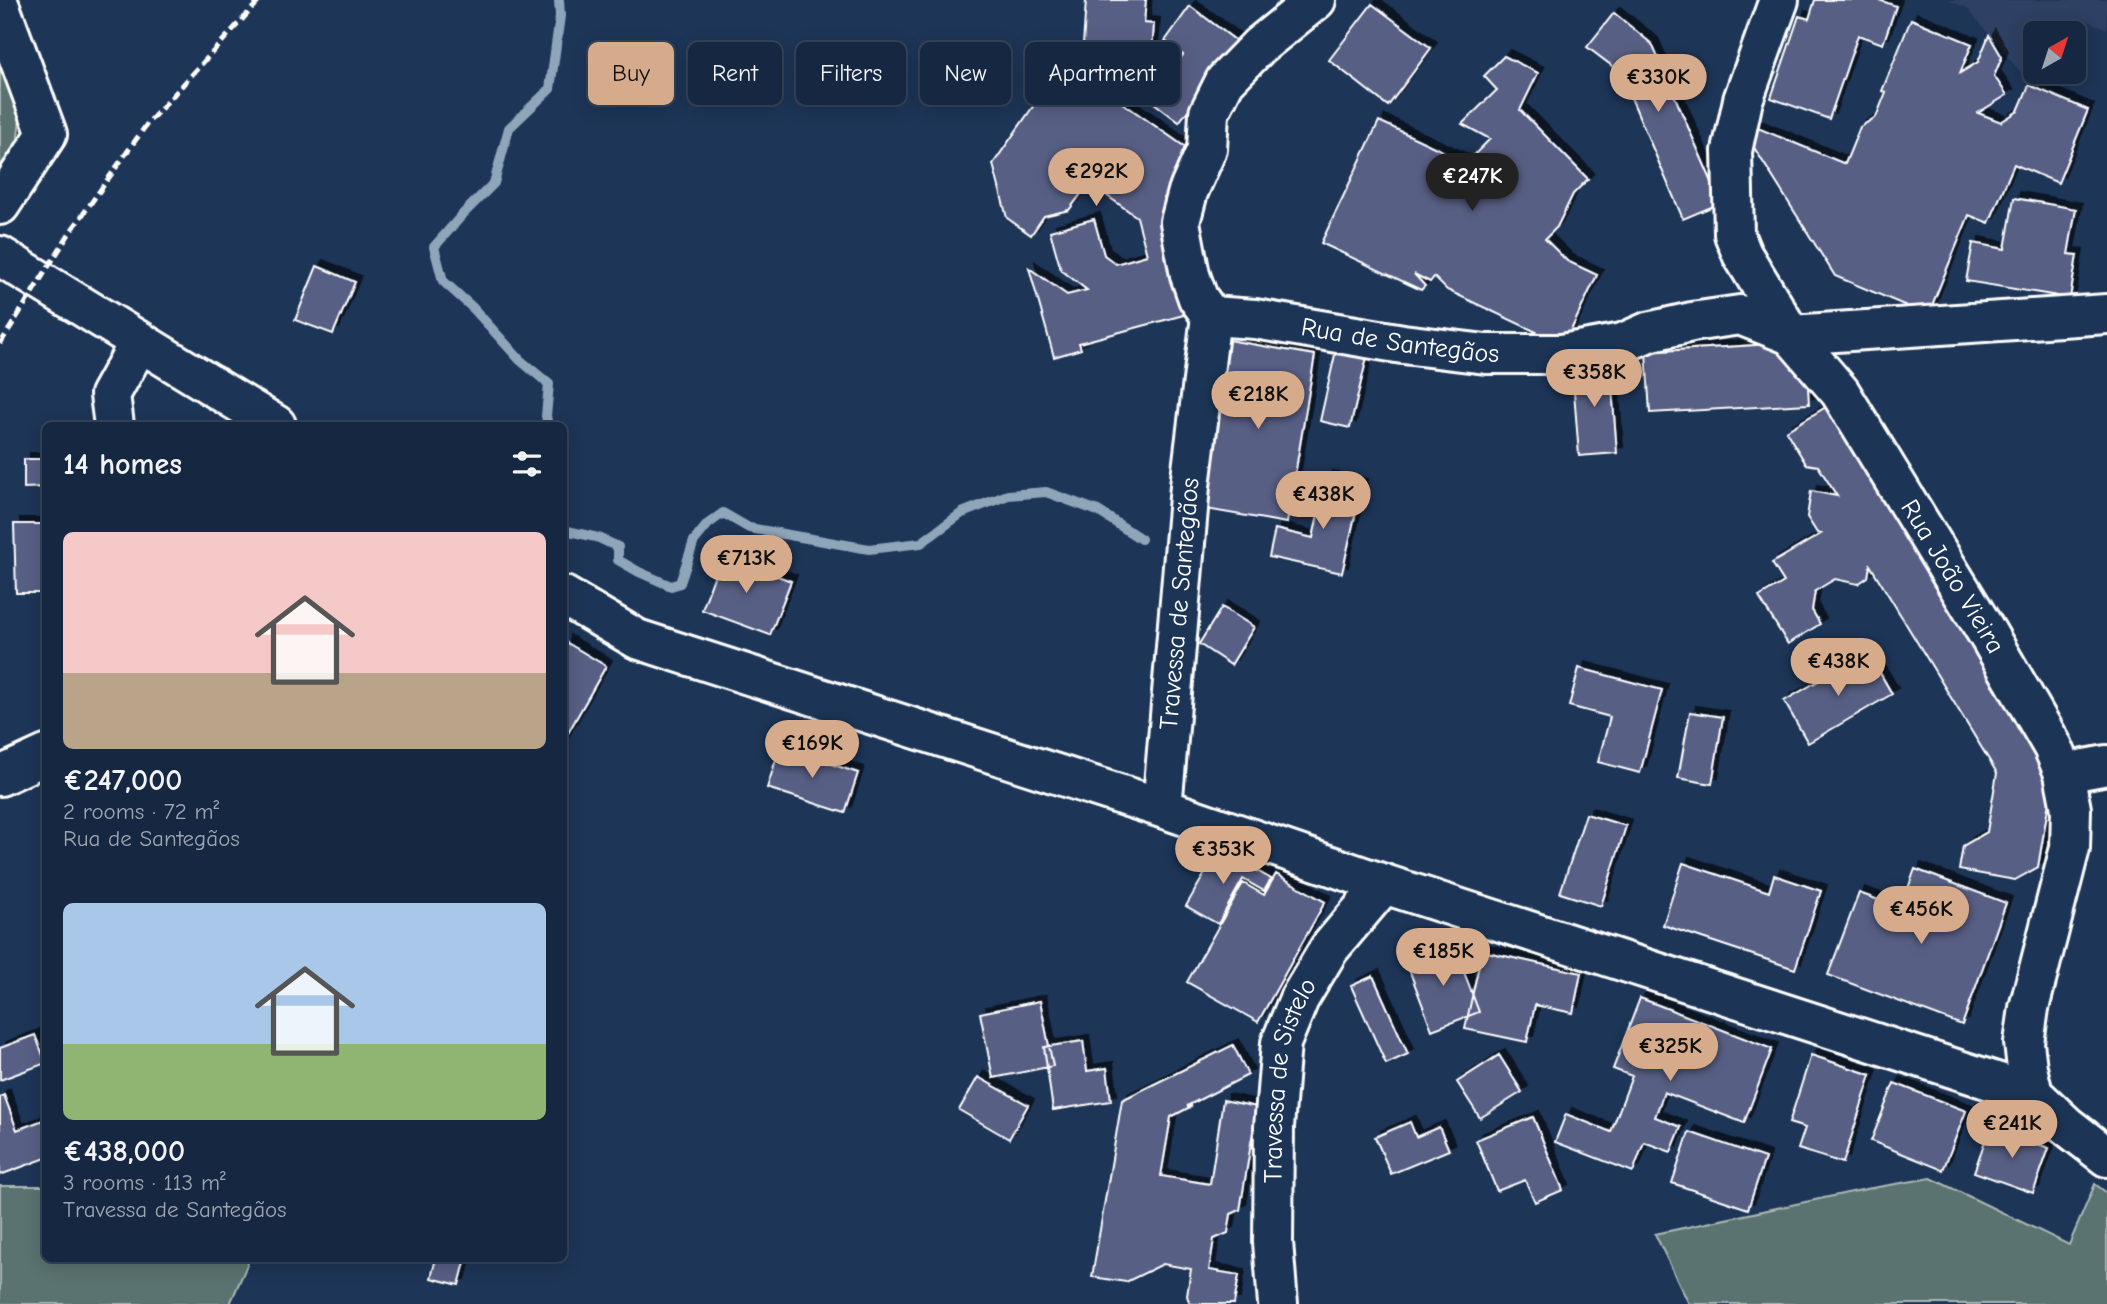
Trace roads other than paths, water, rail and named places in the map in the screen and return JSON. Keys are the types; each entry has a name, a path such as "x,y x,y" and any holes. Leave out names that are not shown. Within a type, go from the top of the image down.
{"street":[{"path":"1212,316 1198,298 1190,275 1180,222 1188,192 1207,149 1209,113 1225,81 1259,46 1316,0"},
{"name":"Rua João Vieira","path":"1779,0 1743,100 1732,151 1734,234 1742,254 1791,335 1840,393 1987,633 2053,747 2064,773 2071,809 2070,848 2029,1008 2024,1044 2033,1094"},
{"path":"0,7 47,134 0,205"},
{"path":"0,256 271,422"},
{"path":"1791,335 2107,314"},
{"name":"Rua de Santegãos","path":"1212,316 1255,319 1404,344 1486,354 1562,355 1623,343 1648,332 1692,322 1740,315 1791,335"},
{"name":"Travessa de Santegãos","path":"1162,808 1190,486 1212,316"},
{"path":"114,422 110,395 140,341"},
{"path":"567,598 637,639 2033,1094 2067,1126 2107,1157"},
{"path":"0,776 42,757"},
{"path":"2064,773 2107,765"},
{"name":"Travessa de Sistelo","path":"1278,1304 1273,1242 1274,1127 1281,1043 1299,999 1329,949 1384,884"}],"waterway":[{"path":"547,422 549,384 520,360 473,308 443,281 434,247 494,183 509,128 550,89 560,16 559,0"},
{"path":"567,531 599,538 618,547 618,560 671,586 680,583 694,541 708,524 723,513 749,528 869,549 921,543 962,513 1008,495 1046,492 1098,511 1141,539"}],"railway":[{"path":"0,344 69,234 147,124 260,0"}]}
